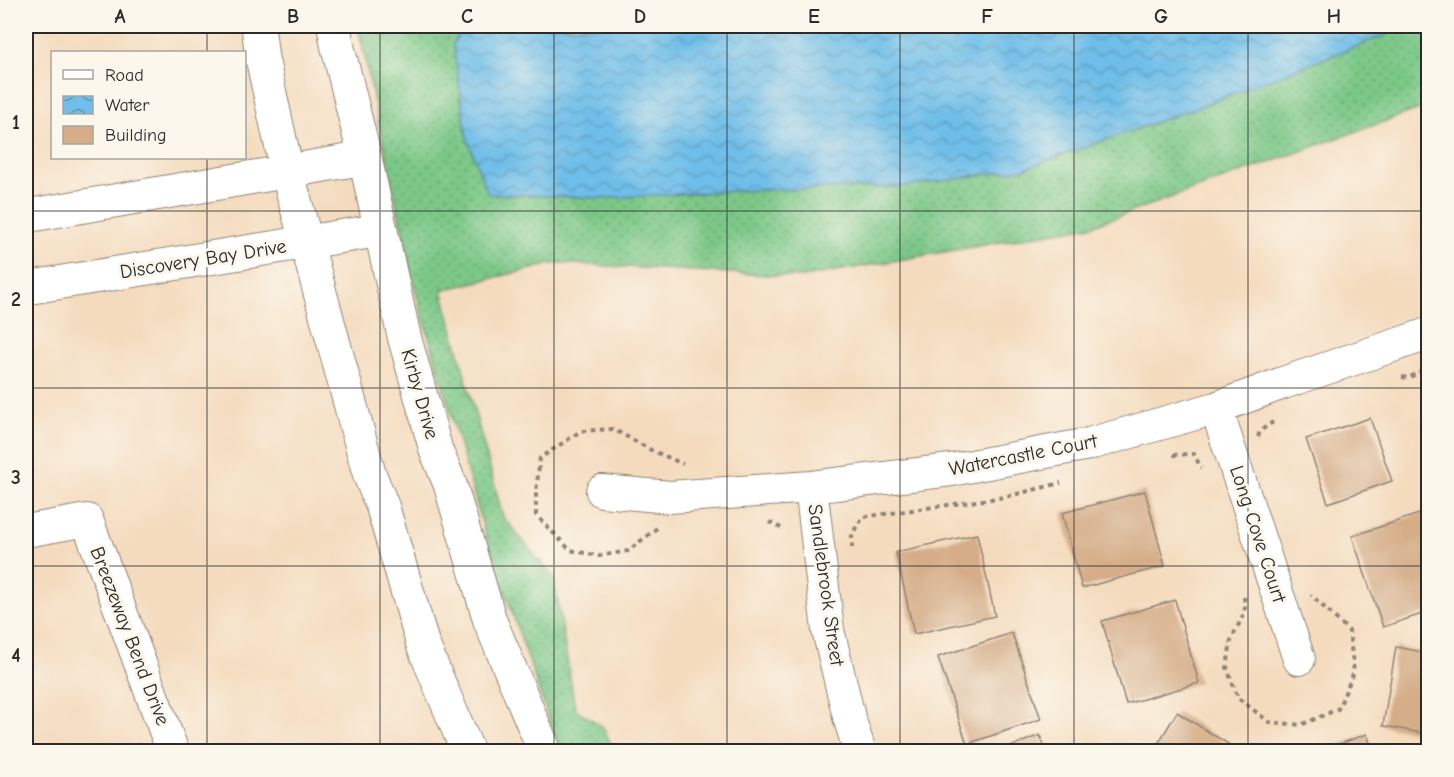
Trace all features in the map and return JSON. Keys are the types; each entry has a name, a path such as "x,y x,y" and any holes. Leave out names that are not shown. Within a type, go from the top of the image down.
{"main road":[{"path":"258,26 262,58 287,171 369,473 383,508 423,645 468,752"},
{"name":"Kirby Drive","path":"334,26 404,336 436,450 450,484 490,621 545,752"},
{"path":"26,216 365,158"},
{"name":"Discovery Bay Drive","path":"26,288 381,230"}],"street":[{"name":"Watercastle Court","path":"602,491 670,497 811,487 951,470 1089,444 1216,408 1428,334"},
{"name":"Long Cove Court","path":"1216,408 1299,659"},
{"name":"Sandlebrook Street","path":"811,487 828,630 860,752"},
{"name":"Breezeway Bend Drive","path":"26,531 87,520 174,752"}],"path":[{"path":"1398,376 1408,378 1424,367"},
{"path":"1256,445 1260,431 1279,417"},
{"path":"1165,455 1194,454 1203,471"},
{"path":"852,553 852,534 863,517 1005,497 1062,483"},
{"path":"1244,589 1245,612 1231,640 1227,668 1238,698 1269,722 1301,725 1338,709 1354,672 1349,631 1308,592"}],"green space":[{"path":"358,26 1428,26 1428,106 1091,226 802,277 556,263 442,290 503,517 554,578 575,709 603,727 614,751 560,751 486,537 414,285"}],"water":[{"path":"466,26 1409,26 1185,112 1023,169 901,187 733,191 604,198 488,194 467,138 453,43"}],"building":[{"path":"1370,418 1392,481 1328,503 1306,439"},
{"path":"1145,491 1165,566 1082,588 1062,513"},
{"path":"1428,511 1428,612 1383,627 1352,536"},
{"path":"977,534 995,616 914,634 896,552"},
{"path":"1175,600 1199,683 1126,704 1102,621"},
{"path":"1012,633 1041,719 967,744 938,657"},
{"path":"1396,647 1428,653 1428,734 1383,726"},
{"path":"1177,712 1241,752 1153,752"},
{"path":"1367,734 1373,752 1320,752 1320,751"},
{"path":"1040,735 1046,752 1000,752 1000,751"}]}
